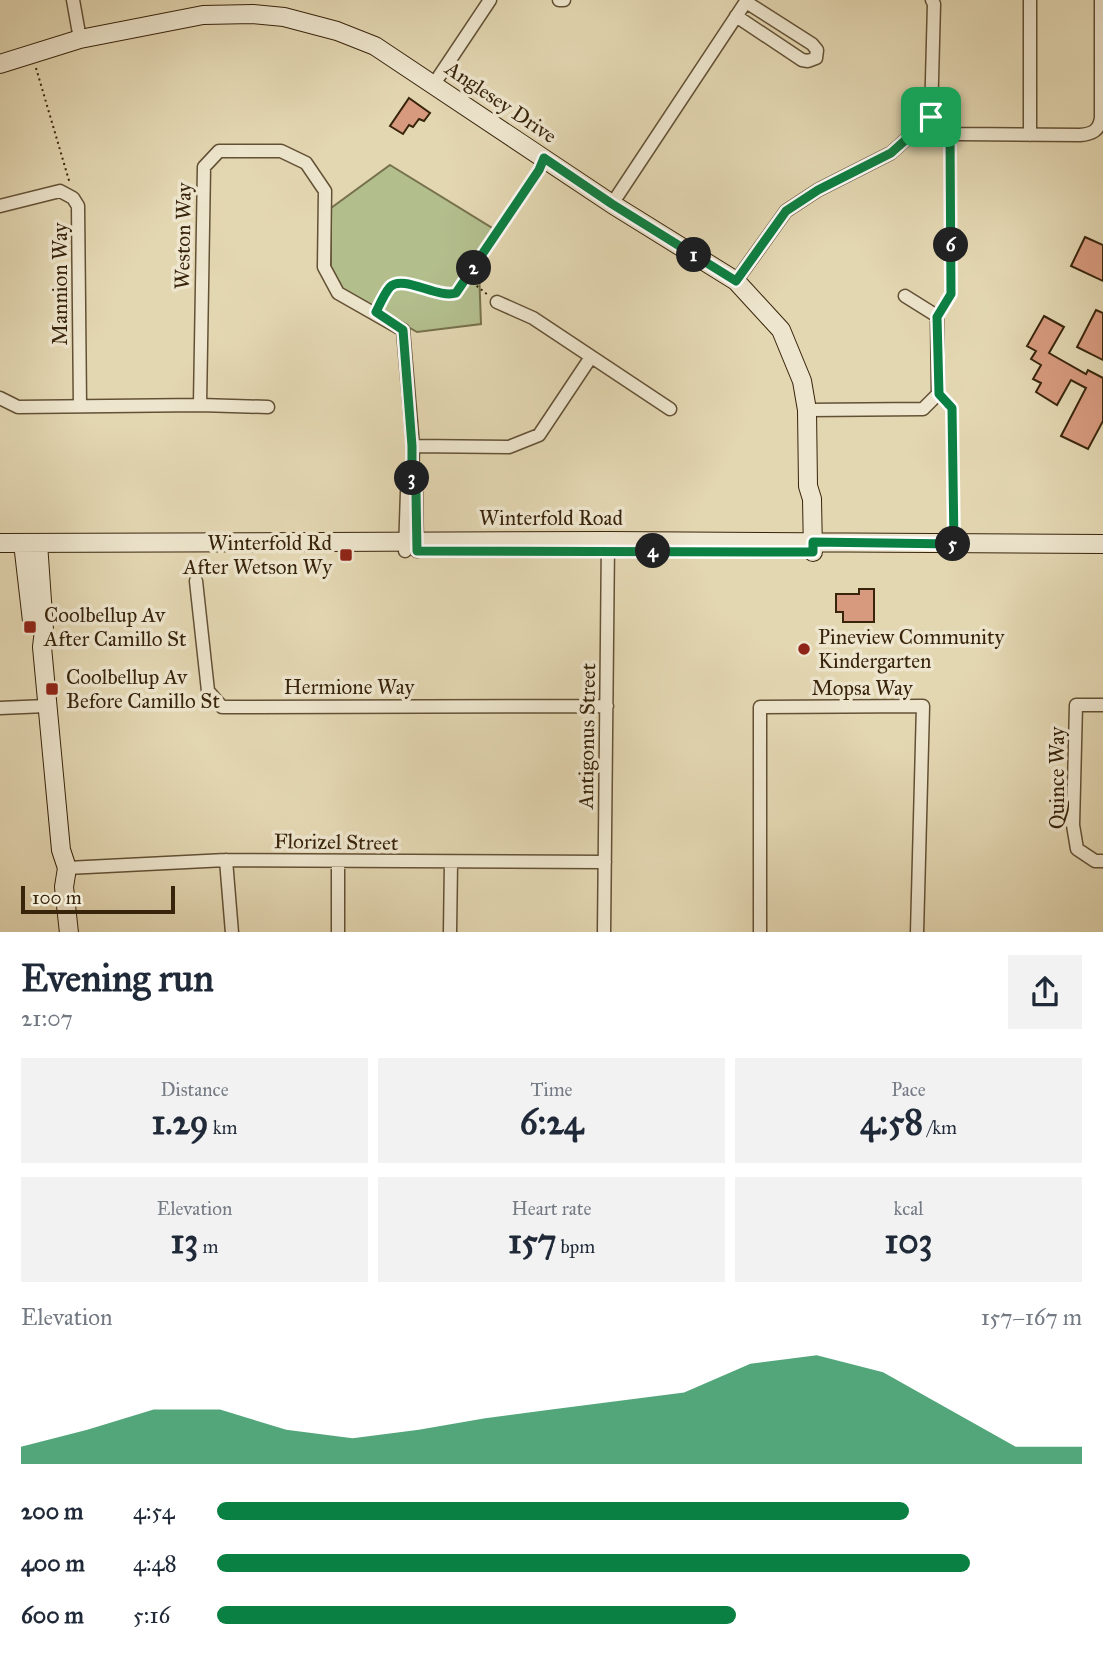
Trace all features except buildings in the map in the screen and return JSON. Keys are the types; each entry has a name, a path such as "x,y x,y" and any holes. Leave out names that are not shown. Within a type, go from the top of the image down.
{"street":[{"path":"73,0 80,39"},
{"path":"434,84 490,0"},
{"path":"736,281 786,211 818,190 891,153 931,117 932,0"},
{"path":"1030,0 1030,135"},
{"path":"931,117 960,135 1080,135 1094,132 1099,128 1101,118 1101,0"},
{"path":"612,204 736,16 747,1 812,44 817,50 816,58 802,60 736,16"},
{"name":"Anglesey Drive","path":"0,64 80,39 254,7 284,18 337,31 374,46 612,204 736,281 781,330 802,381 807,410 808,486 801,499 806,547"},
{"name":"Weston Way","path":"200,405 204,167 219,151 281,151 306,163 325,191 324,267 338,293 376,312 403,330 412,446 412,481 407,492 411,546"},
{"name":"Mannion Way","path":"0,206 50,192 67,193 78,206 80,406"},
{"path":"807,410 923,409 939,394 937,317 905,296"},
{"path":"496,302 533,318 670,409"},
{"path":"412,446 509,447 539,435 591,357"},
{"path":"0,398 18,407 268,407"},
{"name":"Winterfold Road","path":"0,543 31,547 609,545 1103,552"},
{"name":"Winterfold Road","path":"806,547 1103,544"},
{"name":"Antigonus Street","path":"604,932 609,545"},
{"path":"31,547 34,632 42,647 61,850 67,868 64,887 69,932"},
{"name":"Winterfold Road","path":"0,553 31,547"},
{"name":"Hermione Way","path":"196,581 208,691 222,706 607,706"},
{"name":"Quince Way","path":"1103,705 1076,705 1073,825 1077,849 1095,861 1103,861"},
{"path":"0,708 46,706"},
{"name":"Mopsa Way","path":"760,932 760,707 923,706 917,932"},
{"path":"226,860 232,932"},
{"name":"Florizel Street","path":"67,868 226,860 605,862"},
{"path":"338,862 338,932"},
{"path":"450,932 451,862"}],"path":[{"path":"32,54 70,180 67,193"},
{"path":"937,317 951,294 950,136"},
{"path":"376,312 394,284 403,283 448,295 456,293 539,170 544,158"},
{"path":"467,278 496,302"},
{"path":"939,394 952,408 954,544"}],"green space":[{"path":"390,165 497,231 479,269 481,324 417,332 343,289 331,267 331,208"}],"place":[{"name":"Winterfold Rd After Wetson Wy","path":"346,555"},
{"name":"Coolbellup Av After Camillo St","path":"30,627"},
{"name":"Pineview Community Kindergarten","path":"804,649"},
{"name":"Coolbellup Av Before Camillo St","path":"52,689"}],"route":[{"path":"931,117 932,134 950,136 951,294 937,317 939,394 952,408 953,420 954,544 813,542 813,552 417,551 416,493 412,481 403,330 376,312 394,284 403,283 448,295 456,293 539,170 544,158 736,281 786,211 818,190 891,153 931,117"}]}
